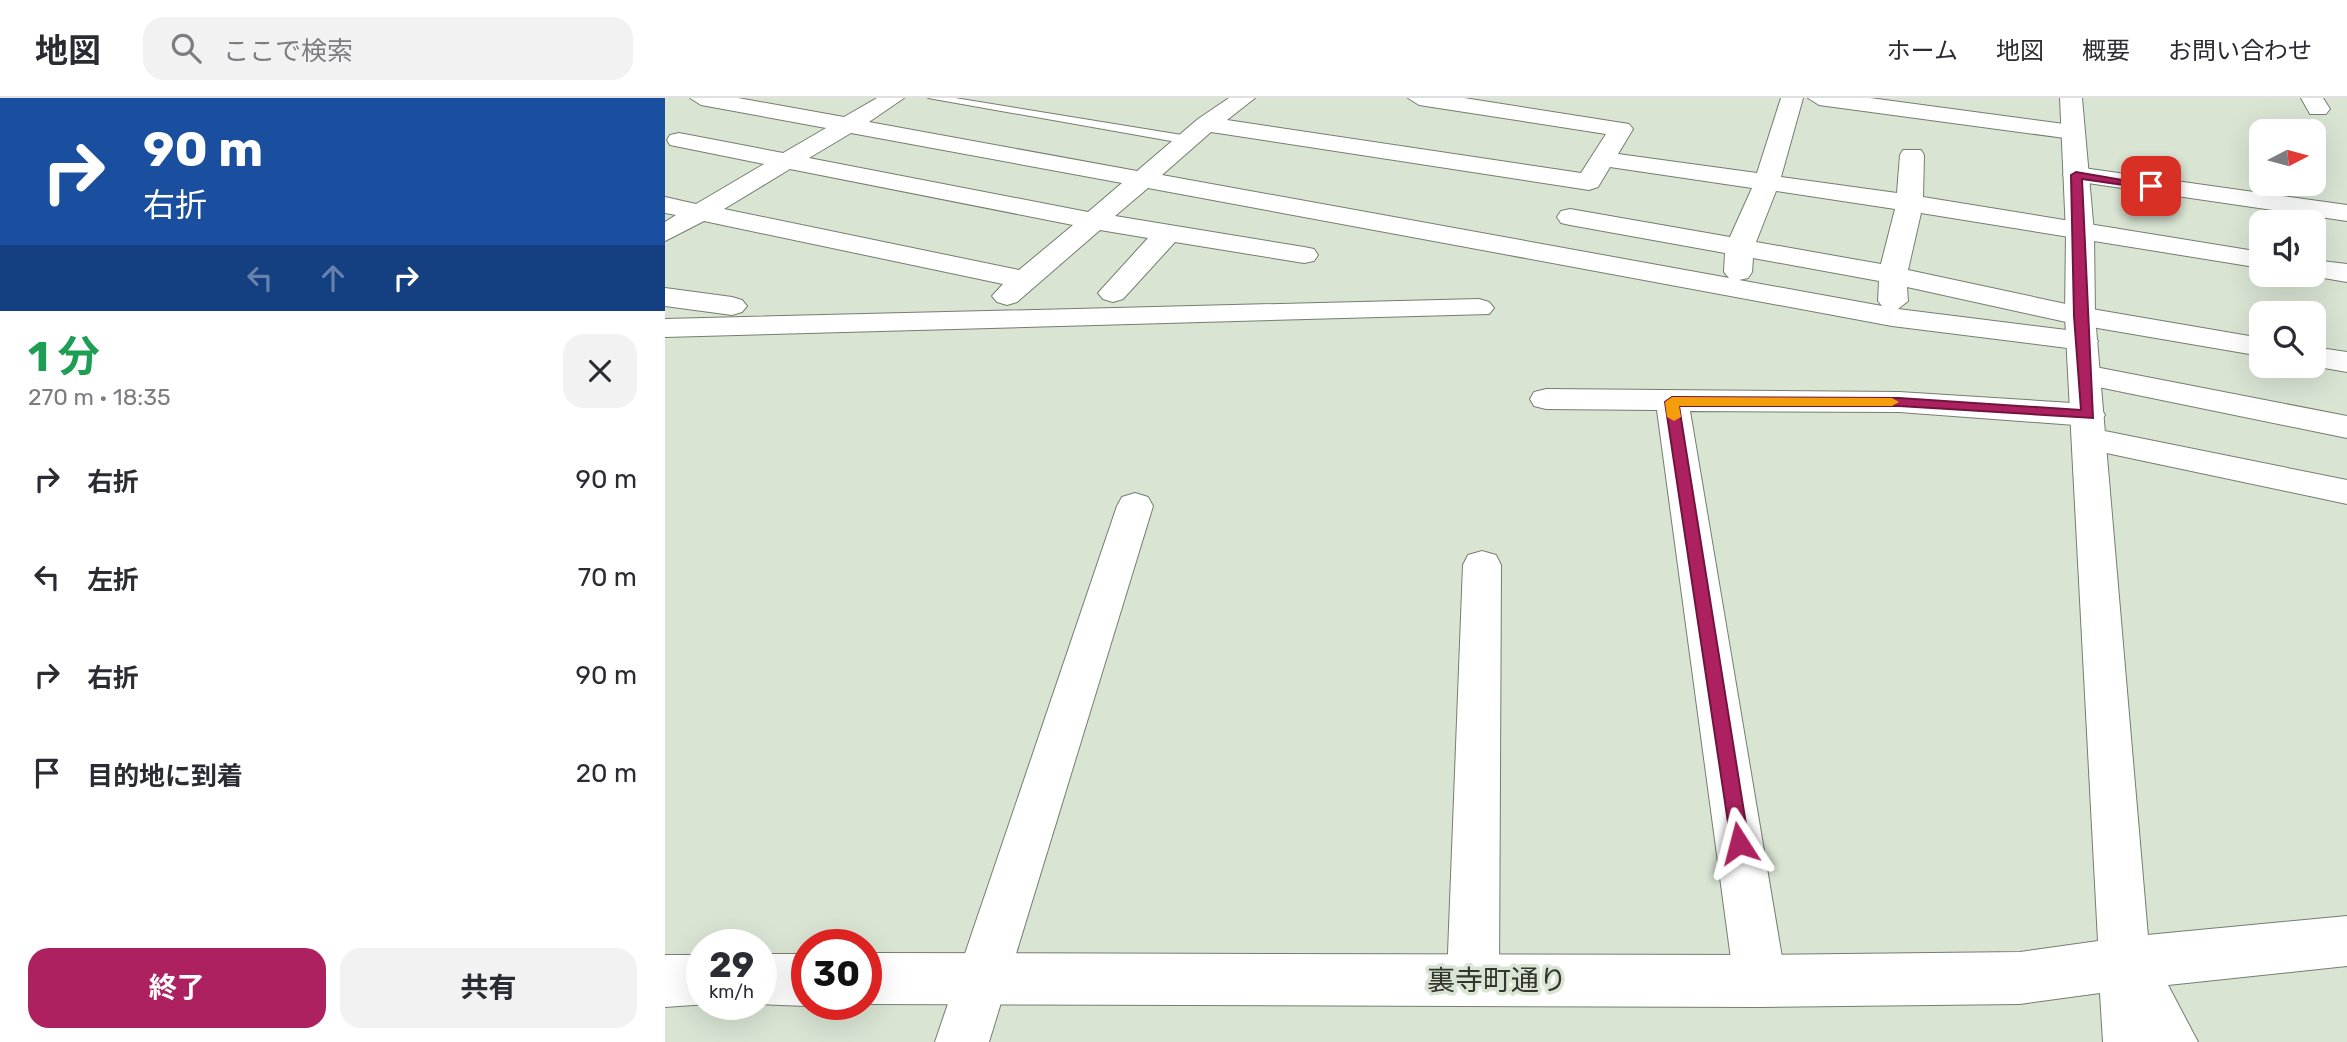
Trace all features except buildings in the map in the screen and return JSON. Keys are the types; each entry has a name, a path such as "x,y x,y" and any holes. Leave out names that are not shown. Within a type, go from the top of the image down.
{"street":[{"path":"701,98 1892,317 2083,344 2249,347"},
{"path":"665,233 893,98"},
{"path":"979,323 1024,280 1197,132 1244,98"},
{"path":"1419,98 1621,129 1549,253"},
{"path":"1737,288 1739,249 1766,184 1792,98"},
{"path":"1819,98 2072,115 2080,233 2083,344 2130,1042"},
{"path":"1197,132 1588,182"},
{"path":"680,139 1094,221 1304,256"},
{"path":"1892,317 1893,275 1910,203 1912,155"},
{"path":"1603,159 1910,203 2080,233 2249,258"},
{"path":"2076,175 2249,191"},
{"path":"2300,196 2347,213"},
{"path":"665,205 1024,280"},
{"path":"1570,217 1893,275 2083,344 2347,427"},
{"path":"1113,293 1168,233"},
{"path":"2326,270 2347,273"},
{"path":"665,297 732,306"},
{"path":"665,328 979,323 1479,309"},
{"path":"2326,358 2347,362"},
{"path":"1546,399 1899,402 2089,427 2347,492"},
{"path":"1672,402 1760,981"},
{"path":"962,1042 1135,506"},
{"path":"1473,979 1482,565"},
{"name":"裏寺町通り","path":"882,979 1760,981 2019,978 2126,962 2347,941"},
{"path":"2126,962 2171,1042"},
{"path":"665,981 686,981"}],"lane":[{"path":"933,98 1197,132"}],"slow traffic":[{"path":"1674,417 1672,402 1892,402"}],"route":[{"path":"1739,843 1672,402 1899,402 2088,415 2080,316 2080,233 2076,175 2151,186"}]}
